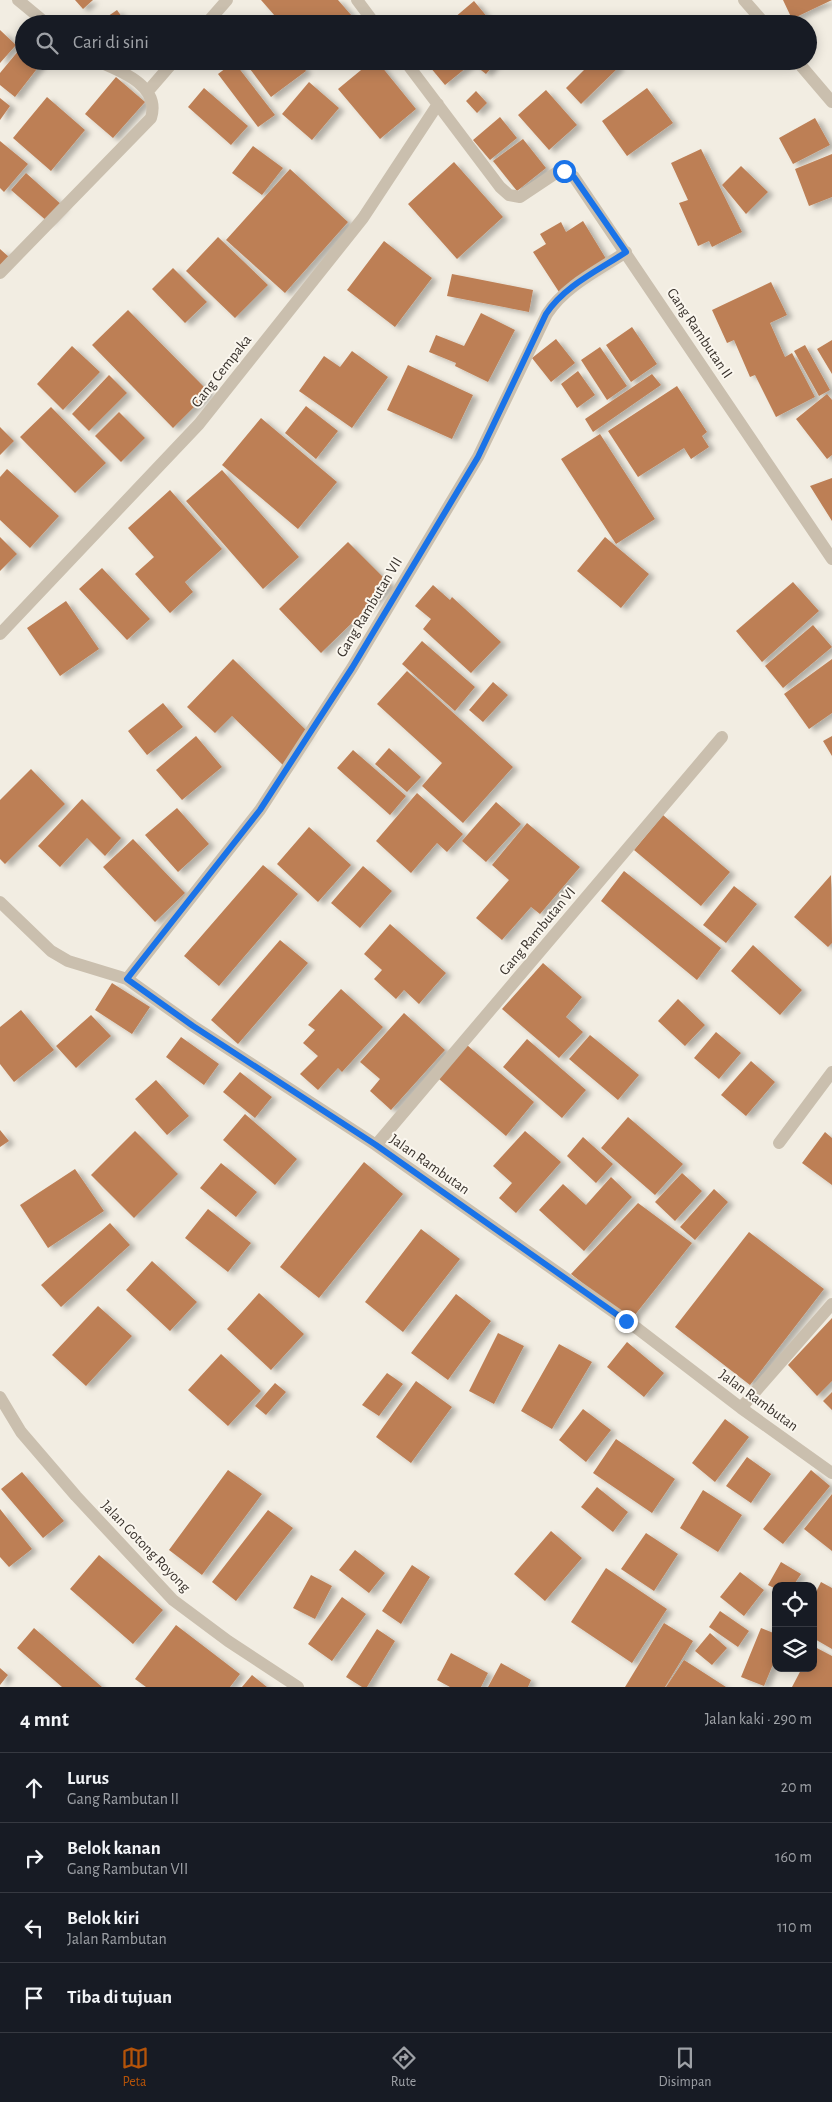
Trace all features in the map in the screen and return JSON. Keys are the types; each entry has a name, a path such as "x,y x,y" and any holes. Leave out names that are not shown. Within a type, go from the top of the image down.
{"street":[{"path":"18,0 36,15"},
{"path":"214,15 227,0"},
{"path":"357,0 368,15"},
{"path":"744,0 757,15"},
{"path":"0,273 151,118 154,108 148,91 119,70"},
{"path":"148,91 166,70"},
{"path":"411,70 438,104"},
{"path":"805,70 832,102"},
{"name":"Gang Rambutan II","path":"438,104 500,187 509,195 520,197 556,173 564,171 574,177 832,559"},
{"name":"Gang Cempaka","path":"0,634 199,424 363,218 438,104"},
{"name":"Gang Rambutan VII","path":"127,979 260,810 352,668 478,457 546,314 566,292 626,252"},
{"name":"Gang Rambutan VI","path":"376,1145 722,737"},
{"name":"Jalan Rambutan","path":"0,902 51,951 68,961 127,979 193,1026 376,1145 638,1329 741,1408 832,1473"},
{"path":"779,1143 832,1072"},
{"path":"741,1408 832,1304"},
{"name":"Jalan Gotong Royong","path":"0,1397 21,1432 76,1496 173,1600 228,1641 298,1687"}],"building":[{"path":"75,0 93,0 83,9"},
{"path":"261,0 338,0 351,15 274,15"},
{"path":"783,0 832,0 800,15 790,15"},
{"path":"474,1 486,15 458,15"},
{"path":"117,10 121,15 110,15"},
{"path":"0,30 15,46 0,63"},
{"path":"15,55 15,70 36,70 15,97 0,85 0,73"},
{"path":"223,70 240,70 275,115 258,127 218,74"},
{"path":"251,70 305,70 306,71 271,97"},
{"path":"361,70 384,70 416,109 380,139 338,89"},
{"path":"432,70 463,70 445,85"},
{"path":"481,70 489,70 486,74"},
{"path":"584,70 616,70 581,104 566,88"},
{"path":"116,77 145,102 113,138 85,114"},
{"path":"309,82 339,108 312,140 282,114"},
{"path":"204,88 248,126 231,145 188,107"},
{"path":"647,88 673,123 627,156 602,121"},
{"path":"546,90 577,125 549,150 518,115"},
{"path":"476,91 487,103 477,113 466,101"},
{"path":"47,97 85,130 51,171 13,138"},
{"path":"0,98 10,106 0,120"},
{"path":"500,117 517,138 490,160 473,140"},
{"path":"815,118 830,145 793,164 779,138"},
{"path":"523,139 546,168 517,191 493,161"},
{"path":"0,141 28,164 4,192 0,188"},
{"path":"253,146 283,168 262,195 232,173"},
{"path":"701,149 742,232 712,247 709,241 698,246 679,203 688,200 671,163"},
{"path":"832,154 832,197 809,206 795,169"},
{"path":"454,162 503,217 457,259 408,204"},
{"path":"741,166 768,192 746,214 722,185"},
{"path":"290,169 348,222 285,293 226,240"},
{"path":"26,173 63,206 48,222 11,190"},
{"path":"583,221 608,262 559,292 533,252 546,244 540,234 561,222 566,232"},
{"path":"218,237 268,285 235,318 186,271"},
{"path":"384,241 432,278 395,327 347,290"},
{"path":"0,249 9,257 0,266"},
{"path":"173,268 207,302 185,323 152,289"},
{"path":"452,274 533,290 529,312 447,296"},
{"path":"771,282 787,315 770,323 785,357 792,353 815,397 776,417 755,375 750,377 734,340 727,343 712,310"},
{"path":"128,310 209,392 173,428 92,345"},
{"path":"481,313 515,330 488,382 455,366 456,363 429,352 436,335 464,346"},
{"path":"632,327 657,364 631,382 606,345"},
{"path":"556,339 575,363 551,382 532,358"},
{"path":"832,340 832,374 817,349"},
{"path":"805,345 830,390 819,396 794,351"},
{"path":"72,346 100,372 63,410 37,384"},
{"path":"600,347 627,386 607,400 581,360"},
{"path":"352,351 388,377 352,428 299,391 324,356 340,367"},
{"path":"408,365 473,395 452,439 387,410"},
{"path":"578,371 595,395 577,408 561,384"},
{"path":"652,374 661,385 593,432 585,419"},
{"path":"109,375 127,393 89,431 72,414"},
{"path":"677,386 707,432 702,436 709,447 691,459 684,448 638,477 608,431"},
{"path":"827,394 832,400 832,455 827,459 796,419"},
{"path":"306,406 338,431 316,459 285,433"},
{"path":"51,407 106,463 75,493 20,437"},
{"path":"119,412 145,438 121,462 95,436"},
{"path":"261,418 337,482 298,529 222,465"},
{"path":"0,427 14,441 0,455"},
{"path":"600,434 655,519 616,544 561,459"},
{"path":"7,469 59,516 30,548 0,520 0,477"},
{"path":"222,470 299,557 263,589 186,501"},
{"path":"832,478 832,521 810,486"},
{"path":"170,490 222,549 185,582 193,592 170,613 135,574 154,557 128,528"},
{"path":"0,537 17,554 0,571"},
{"path":"605,537 649,574 621,608 577,571"},
{"path":"348,542 391,585 321,653 279,609"},
{"path":"102,568 150,619 127,640 79,589"},
{"path":"793,582 819,611 762,662 736,631"},
{"path":"433,585 450,600 452,597 501,642 471,673 423,629 431,619 415,606"},
{"path":"66,601 99,649 60,676 27,628"},
{"path":"813,625 832,647 783,688 765,666"},
{"path":"422,641 475,687 455,711 402,664"},
{"path":"233,659 308,732 284,766 232,716 215,733 187,707"},
{"path":"832,659 832,713 809,729 784,694"},
{"path":"407,671 513,767 463,823 422,786 442,763 377,704"},
{"path":"493,682 508,695 483,722 469,710"},
{"path":"163,703 183,727 147,755 128,731"},
{"path":"196,736 222,767 182,800 156,770"},
{"path":"832,736 832,756 823,741"},
{"path":"389,748 421,777 407,792 375,764"},
{"path":"353,750 406,796 390,815 337,768"},
{"path":"31,769 65,804 5,864 0,859 0,800"},
{"path":"417,793 463,834 447,852 437,843 411,873 376,841"},
{"path":"82,799 121,838 105,856 87,838 60,867 38,846"},
{"path":"496,802 521,824 486,862 462,841"},
{"path":"177,808 209,844 178,872 145,835"},
{"path":"663,815 730,872 701,906 634,850"},
{"path":"527,823 580,867 540,914 531,907 502,940 476,918 509,880 492,865"},
{"path":"309,827 351,865 318,902 277,864"},
{"path":"133,839 185,893 155,922 103,867"},
{"path":"263,865 298,894 219,986 184,956"},
{"path":"363,866 392,891 360,928 331,903"},
{"path":"624,871 721,948 697,980 601,901"},
{"path":"831,875 832,943 828,947 794,917"},
{"path":"734,886 757,904 726,943 703,925"},
{"path":"390,924 446,973 419,1004 404,990 396,999 374,979 382,970 364,954"},
{"path":"280,940 308,963 238,1044 211,1020"},
{"path":"753,945 802,990 780,1015 731,971"},
{"path":"543,963 582,997 566,1017 583,1032 559,1058 502,1009"},
{"path":"112,983 150,1007 132,1034 95,1010"},
{"path":"341,989 383,1027 342,1072 338,1068 318,1090 300,1074 318,1056 303,1043 315,1030 308,1025"},
{"path":"678,999 705,1025 685,1046 658,1021"},
{"path":"21,1010 54,1050 14,1082 0,1064 0,1027"},
{"path":"404,1013 445,1050 391,1110 370,1091 380,1079 360,1062"},
{"path":"91,1015 111,1036 76,1068 56,1046"},
{"path":"716,1032 741,1053 719,1079 694,1058"},
{"path":"590,1035 639,1075 618,1100 569,1059"},
{"path":"181,1037 219,1064 204,1085 166,1057"},
{"path":"527,1039 586,1090 562,1118 503,1067"},
{"path":"467,1045 534,1102 506,1136 439,1079"},
{"path":"751,1061 775,1082 746,1116 721,1095"},
{"path":"240,1072 272,1097 255,1118 223,1092"},
{"path":"156,1080 189,1116 167,1135 135,1099"},
{"path":"245,1114 297,1159 275,1185 223,1140"},
{"path":"628,1117 683,1164 655,1195 601,1148"},
{"path":"0,1130 9,1141 0,1147"},
{"path":"135,1131 178,1174 134,1218 91,1175"},
{"path":"525,1131 561,1162 516,1213 499,1198 512,1183 493,1166"},
{"path":"825,1132 832,1138 832,1185 802,1163"},
{"path":"583,1137 613,1164 596,1183 567,1156"},
{"path":"364,1162 403,1194 319,1298 280,1267"},
{"path":"221,1163 257,1192 236,1217 200,1188"},
{"path":"75,1169 104,1211 48,1248 20,1205"},
{"path":"682,1173 702,1191 675,1221 655,1202"},
{"path":"611,1177 632,1197 584,1251 539,1210 563,1184 586,1205"},
{"path":"714,1189 728,1202 695,1240 680,1227"},
{"path":"638,1203 692,1243 630,1321 571,1274"},
{"path":"208,1209 251,1243 228,1272 185,1238"},
{"path":"110,1223 130,1245 61,1307 41,1285"},
{"path":"421,1229 460,1259 403,1332 365,1302"},
{"path":"749,1232 824,1289 750,1385 675,1327"},
{"path":"152,1261 197,1302 170,1331 126,1290"},
{"path":"259,1293 304,1334 271,1370 227,1329"},
{"path":"456,1294 491,1321 448,1380 411,1353"},
{"path":"98,1306 132,1336 86,1386 52,1355"},
{"path":"832,1318 832,1381 817,1396 788,1365"},
{"path":"498,1333 524,1346 494,1404 469,1391"},
{"path":"627,1342 664,1373 644,1397 607,1367"},
{"path":"559,1344 592,1362 552,1429 521,1411"},
{"path":"221,1354 261,1391 228,1426 188,1390"},
{"path":"387,1373 403,1384 379,1416 362,1405"},
{"path":"416,1381 452,1407 411,1463 376,1437"},
{"path":"275,1383 286,1392 266,1415 255,1406"},
{"path":"832,1392 832,1410 823,1401"},
{"path":"583,1409 611,1430 586,1462 559,1440"},
{"path":"725,1419 749,1437 715,1482 692,1463"},
{"path":"616,1439 675,1479 652,1513 593,1473"},
{"path":"747,1457 771,1474 751,1503 726,1486"},
{"path":"228,1470 262,1494 202,1575 169,1550"},
{"path":"811,1470 830,1486 783,1544 763,1529"},
{"path":"22,1472 64,1521 43,1538 1,1489"},
{"path":"597,1487 628,1512 613,1532 581,1507"},
{"path":"703,1490 742,1515 718,1552 680,1528"},
{"path":"832,1494 832,1551 804,1529"},
{"path":"0,1509 32,1549 9,1567 0,1557"},
{"path":"268,1510 293,1528 236,1601 212,1582"},
{"path":"551,1531 582,1558 545,1601 514,1574"},
{"path":"646,1533 678,1554 654,1591 621,1569"},
{"path":"355,1550 385,1573 369,1593 339,1570"},
{"path":"99,1555 163,1610 133,1644 70,1589"},
{"path":"781,1562 801,1574 796,1582 772,1582 772,1587 768,1585"},
{"path":"412,1565 430,1577 401,1624 382,1611"},
{"path":"606,1568 667,1609 632,1663 571,1622"},
{"path":"740,1572 764,1590 744,1616 720,1597"},
{"path":"311,1575 332,1586 315,1619 293,1608"},
{"path":"821,1582 832,1588 832,1649 817,1640 817,1590"},
{"path":"342,1597 366,1614 332,1661 308,1644"},
{"path":"720,1611 749,1631 738,1647 709,1627"},
{"path":"664,1623 693,1641 665,1687 625,1687"},
{"path":"176,1625 240,1674 230,1687 146,1687 135,1679"},
{"path":"34,1628 102,1687 62,1687 17,1648"},
{"path":"761,1628 772,1632 772,1667 764,1686 741,1677"},
{"path":"377,1629 395,1641 367,1687 362,1687 346,1677"},
{"path":"710,1633 727,1648 712,1665 695,1651"},
{"path":"817,1648 832,1656 832,1687 792,1687 800,1672 817,1672"},
{"path":"451,1653 488,1673 481,1687 450,1687 437,1680"},
{"path":"684,1660 726,1687 666,1687"},
{"path":"501,1663 531,1680 528,1687 488,1687"},
{"path":"0,1668 8,1675 0,1685"},
{"path":"252,1675 267,1687 242,1687"}],"route":[{"path":"564,171 574,177 626,252 566,292 546,314 478,457 352,668 260,810 127,979 193,1026 376,1145 626,1321"}]}
